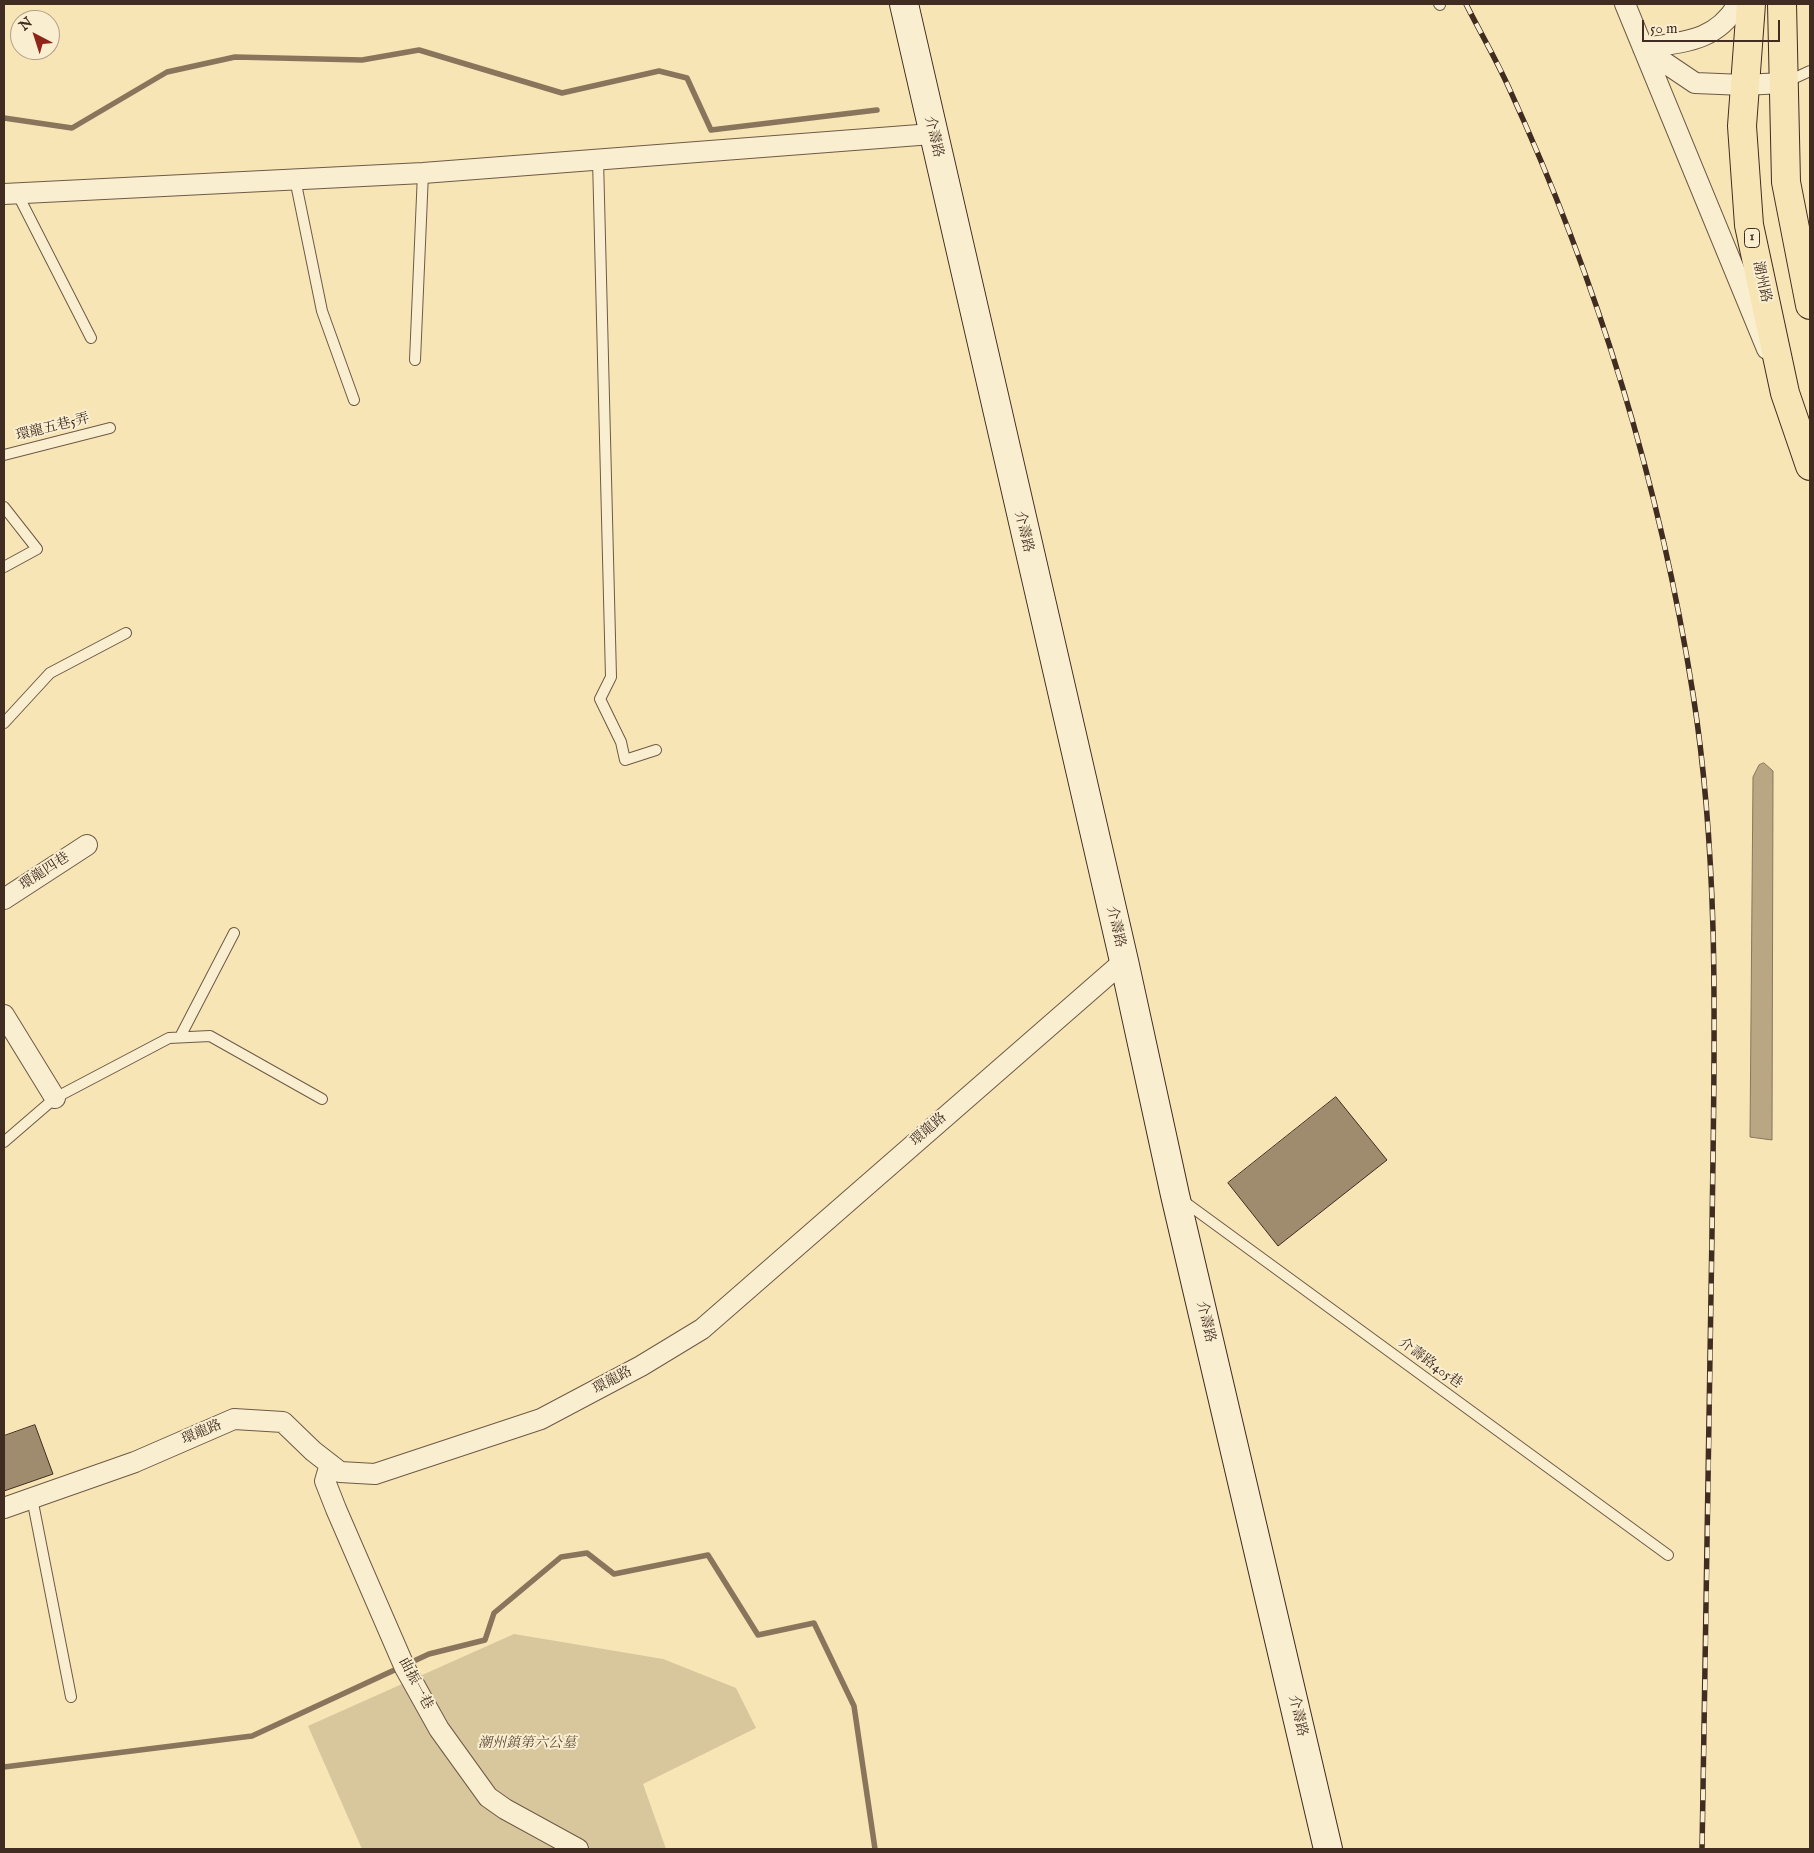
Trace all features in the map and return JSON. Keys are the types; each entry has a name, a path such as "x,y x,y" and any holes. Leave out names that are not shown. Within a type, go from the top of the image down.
{"main road":[{"name":"介壽路","path":"904,4 932,134 1124,961 1175,1195 1328,1849"},
{"name":"潮州路","path":"1750,4 1742,126 1749,225 1785,393 1810,466"},
{"path":"1782,4 1786,182 1809,293"}],"street":[{"path":"1624,4 1785,393"},
{"path":"1643,48 1711,34 1732,14 1738,4"},
{"path":"1643,48 1695,83 1744,85 1783,83"},
{"path":"10,193 423,173 932,134"},
{"name":"環龍四巷","path":"4,899 87,845"},
{"name":"環龍路","path":"4,1508 135,1462 234,1420 283,1422 340,1472 374,1474 541,1419 641,1366 702,1329 1124,961"},
{"path":"4,1015 55,1098"},
{"name":"曲振一巷","path":"330,1464 325,1481 336,1509 403,1663 439,1729 488,1797 504,1810 578,1849"}],"lane":[{"path":"1783,83 1810,71"},
{"path":"598,159 611,678 600,699 621,742 625,760 656,750"},
{"path":"415,360 423,173"},
{"path":"295,179 322,311 354,400"},
{"path":"10,193 91,338"},
{"name":"環龍五巷5弄","path":"4,455 110,428"},
{"path":"4,507 37,549 4,567"},
{"path":"4,723 50,673 126,633"},
{"path":"180,1037 234,933"},
{"path":"4,1142 55,1098 169,1038 210,1036 322,1099"},
{"name":"介壽路405巷","path":"1175,1195 1668,1554"},
{"path":"32,1498 71,1697"}],"green space":[{"name":"潮州鎮第六公墓","path":"514,1634 663,1659 736,1688 756,1728 643,1784 666,1849 362,1849 308,1726"}],"shaded area":[{"path":"1764,763 1773,771 1772,1140 1750,1137 1753,777 1759,765"}],"building":[{"path":"1336,1097 1387,1160 1278,1246 1228,1183"},
{"path":"35,1425 53,1474 4,1491 4,1436"}],"waterway":[{"path":"4,118 72,128 167,72 235,57 362,60 419,50 562,93 659,71 687,78 711,130 877,110"},
{"path":"4,1767 252,1736 429,1654 485,1640 494,1613 561,1557 587,1553 614,1574 708,1555 758,1635 814,1623 854,1706 875,1849"}],"railway":[{"path":"1466,4 1504,77 1541,161 1570,234 1622,385 1663,538 1693,694 1702,761 1712,895 1714,963 1714,1098 1702,1849"}]}
